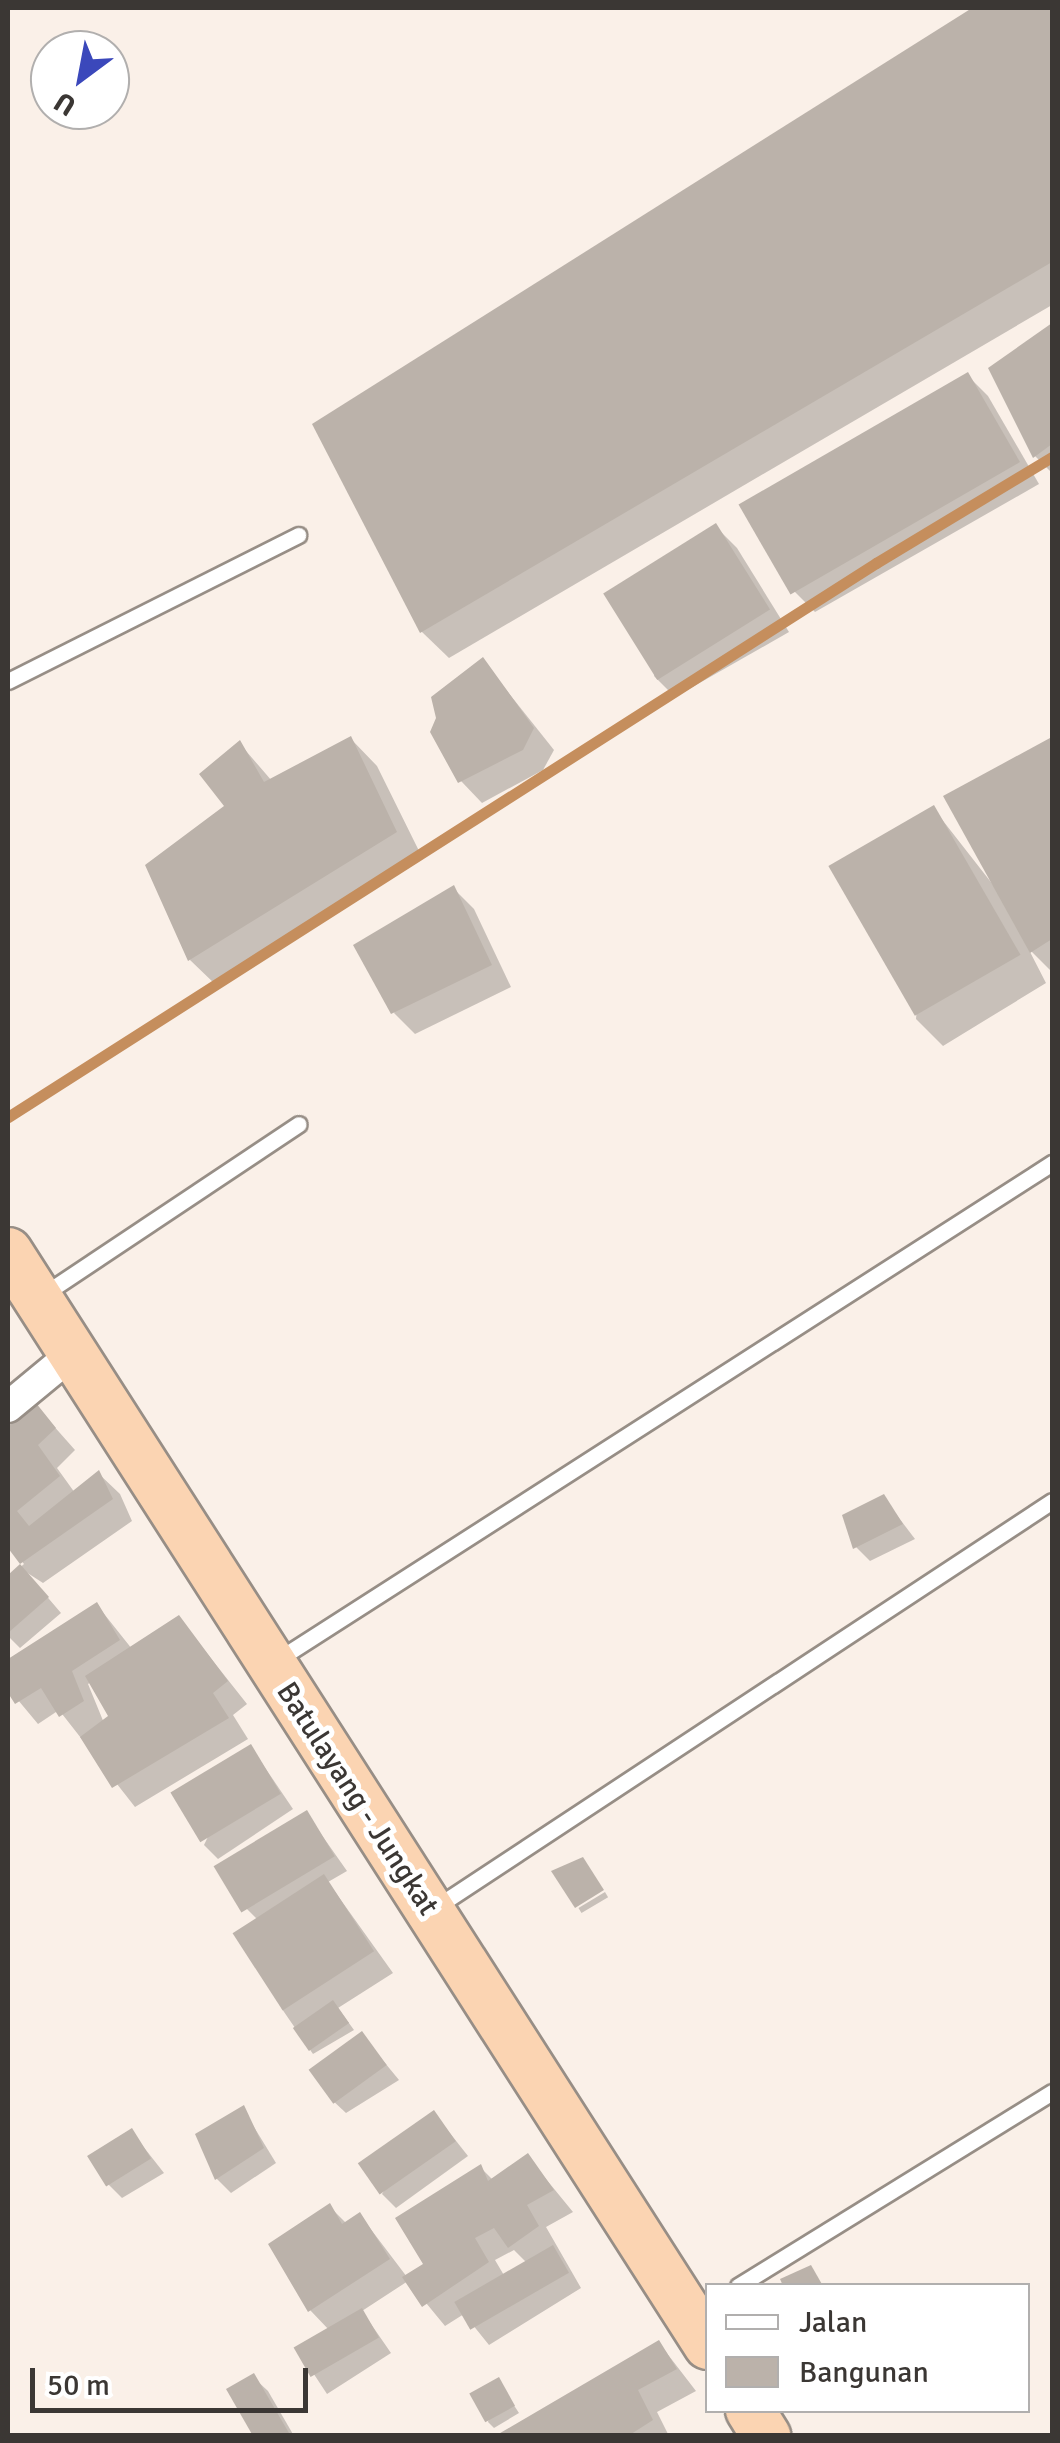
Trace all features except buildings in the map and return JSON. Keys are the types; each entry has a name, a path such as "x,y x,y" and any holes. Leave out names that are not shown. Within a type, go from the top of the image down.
{"highway":[{"name":"Batulayang - Jungkat","path":"8,1252 429,1911 701,2321"},
{"path":"752,2413 766,2436"}],"street":[{"path":"8,1407 72,1354"}],"lane":[{"path":"8,681 298,535"},
{"path":"36,1298 299,1124"},
{"path":"270,1664 1052,1163"},
{"path":"429,1911 1052,1502"},
{"path":"743,2283 1052,2092"}],"waterway":[{"path":"8,1117 876,563 1052,457"}]}
